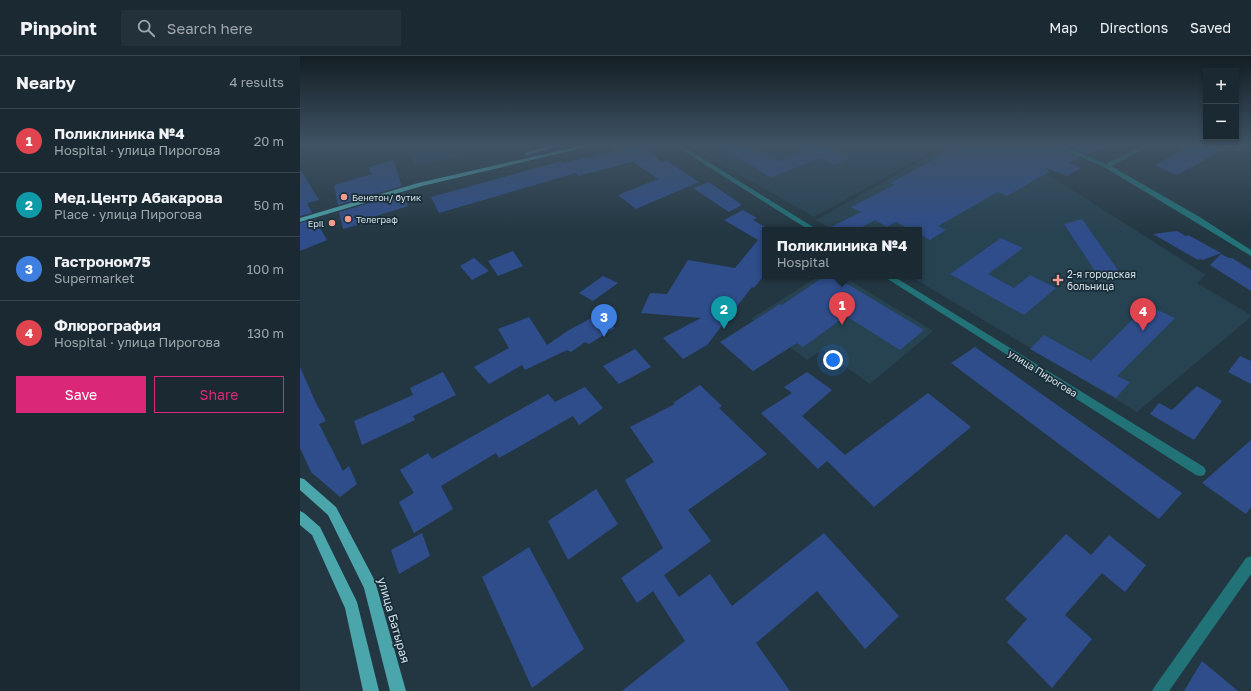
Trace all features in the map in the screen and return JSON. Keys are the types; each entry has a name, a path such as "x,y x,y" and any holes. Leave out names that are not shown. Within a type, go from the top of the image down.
{"main road":[{"path":"300,214 434,175"},
{"path":"300,220 420,184 461,175"},
{"name":"улица Батырая","path":"302,489 332,511 370,586 398,691"},
{"path":"300,517 316,531 352,607 371,691"}],"street":[{"path":"725,175 809,227"},
{"path":"1121,175 1195,218 1251,254"},
{"name":"улица Пирогова","path":"892,279 1200,471"},
{"path":"1160,691 1251,563"}],"shaded area":[{"path":"740,175 890,175 814,217"},
{"name":"2-я городская больница","path":"896,175 1048,175 1206,275 1197,283 1251,315 1251,317 1137,412 915,279 922,279 922,227 828,227 816,220"},
{"path":"814,279 847,279 933,331 870,384 822,350 807,360 751,319"}],"building":[{"path":"300,175 303,175 319,200 307,203 312,213 300,216"},
{"path":"370,175 398,175 402,186 338,205 334,185"},
{"path":"512,175 570,175 439,213 431,197"},
{"path":"652,175 688,175 699,182 636,209 618,195 658,179"},
{"path":"765,175 779,175 771,178"},
{"path":"906,175 1044,175 1007,196 998,192 938,226 946,230 930,240 922,236 922,227 905,227 896,222 887,227 875,220 862,227 831,227 861,212 851,207 894,185 890,183"},
{"path":"709,182 742,205 729,212 693,188"},
{"path":"404,193 408,206 357,222 357,225 343,229 339,212"},
{"path":"743,210 757,218 753,220 765,227 762,227 762,278 754,288 752,287 707,345 683,359 663,338 701,318 641,313 650,293 667,294 688,260 735,268 758,240 724,220"},
{"path":"315,219 327,240 300,251 300,223"},
{"path":"1082,219 1123,277 1099,277 1064,224"},
{"path":"1177,231 1186,236 1188,235 1221,253 1203,260 1198,260 1153,234"},
{"path":"1001,238 1023,248 988,274 1014,288 1030,275 1056,288 1024,315 950,274"},
{"path":"513,251 523,266 498,276 488,261"},
{"path":"1221,254 1232,258 1251,270 1251,291 1210,265"},
{"path":"474,258 489,271 472,280 460,266"},
{"path":"603,276 618,283 593,301 579,293"},
{"path":"821,279 839,279 924,330 900,350 846,316 803,347 797,343 753,371 720,342 780,304 782,305"},
{"path":"1147,305 1175,318 1117,376 1130,382 1116,398 1030,349 1044,335 1091,361"},
{"path":"599,314 615,328 589,344 585,342 571,352 567,350 525,370 522,365 489,384 474,367 509,348 498,329 529,317 547,345 569,330"},
{"path":"975,347 1182,493 1159,519 951,363"},
{"path":"635,349 651,367 619,384 603,366"},
{"path":"1240,356 1251,361 1251,384 1228,372"},
{"path":"300,367 316,403 326,421 319,424 343,471 349,466 357,484 340,497 311,472 300,448"},
{"path":"443,372 456,395 413,416 415,420 362,445 354,421 413,395 410,388"},
{"path":"807,372 832,390 802,416 845,455 928,393 971,427 874,507 827,461 818,469 761,413 792,393 784,387"},
{"path":"700,385 722,406 719,408 767,454 688,510 711,541 664,575 679,597 710,574 732,606 824,533 899,616 865,649 817,591 756,643 790,691 622,691 685,641 653,591 637,603 621,578 663,548 625,480 654,462 630,427 675,404 673,403"},
{"path":"1197,386 1222,401 1194,440 1150,414 1159,403 1172,410"},
{"path":"585,387 603,408 579,425 573,416 499,458 496,453 441,486 453,509 414,533 399,502 414,493 400,470 428,453 432,459 548,394 555,402"},
{"path":"1251,440 1251,507 1246,514 1202,483"},
{"path":"596,489 618,524 568,560 548,521"},
{"path":"422,533 430,556 399,574 391,550"},
{"path":"1066,534 1091,555 1109,535 1146,565 1125,592 1102,573 1065,615 1092,639 1052,688 1007,642 1027,619 1005,599"},
{"path":"529,547 584,649 532,688 482,577"},
{"path":"1202,661 1238,691 1184,691"}],"place":[{"name":"Бенетон/ бутик","path":"344,197"},
{"name":"Телеграф","path":"348,219"},
{"name":"Epil","path":"332,223"},
{"name":"2-я городская больница","path":"1058,280"},
{"name":"Поликлиника №4","path":"842,325"},
{"name":"Мед.Центр Абакарова","path":"724,329"},
{"name":"Флюрография","path":"1143,331"},
{"name":"Гастроном75","path":"604,337"}]}
